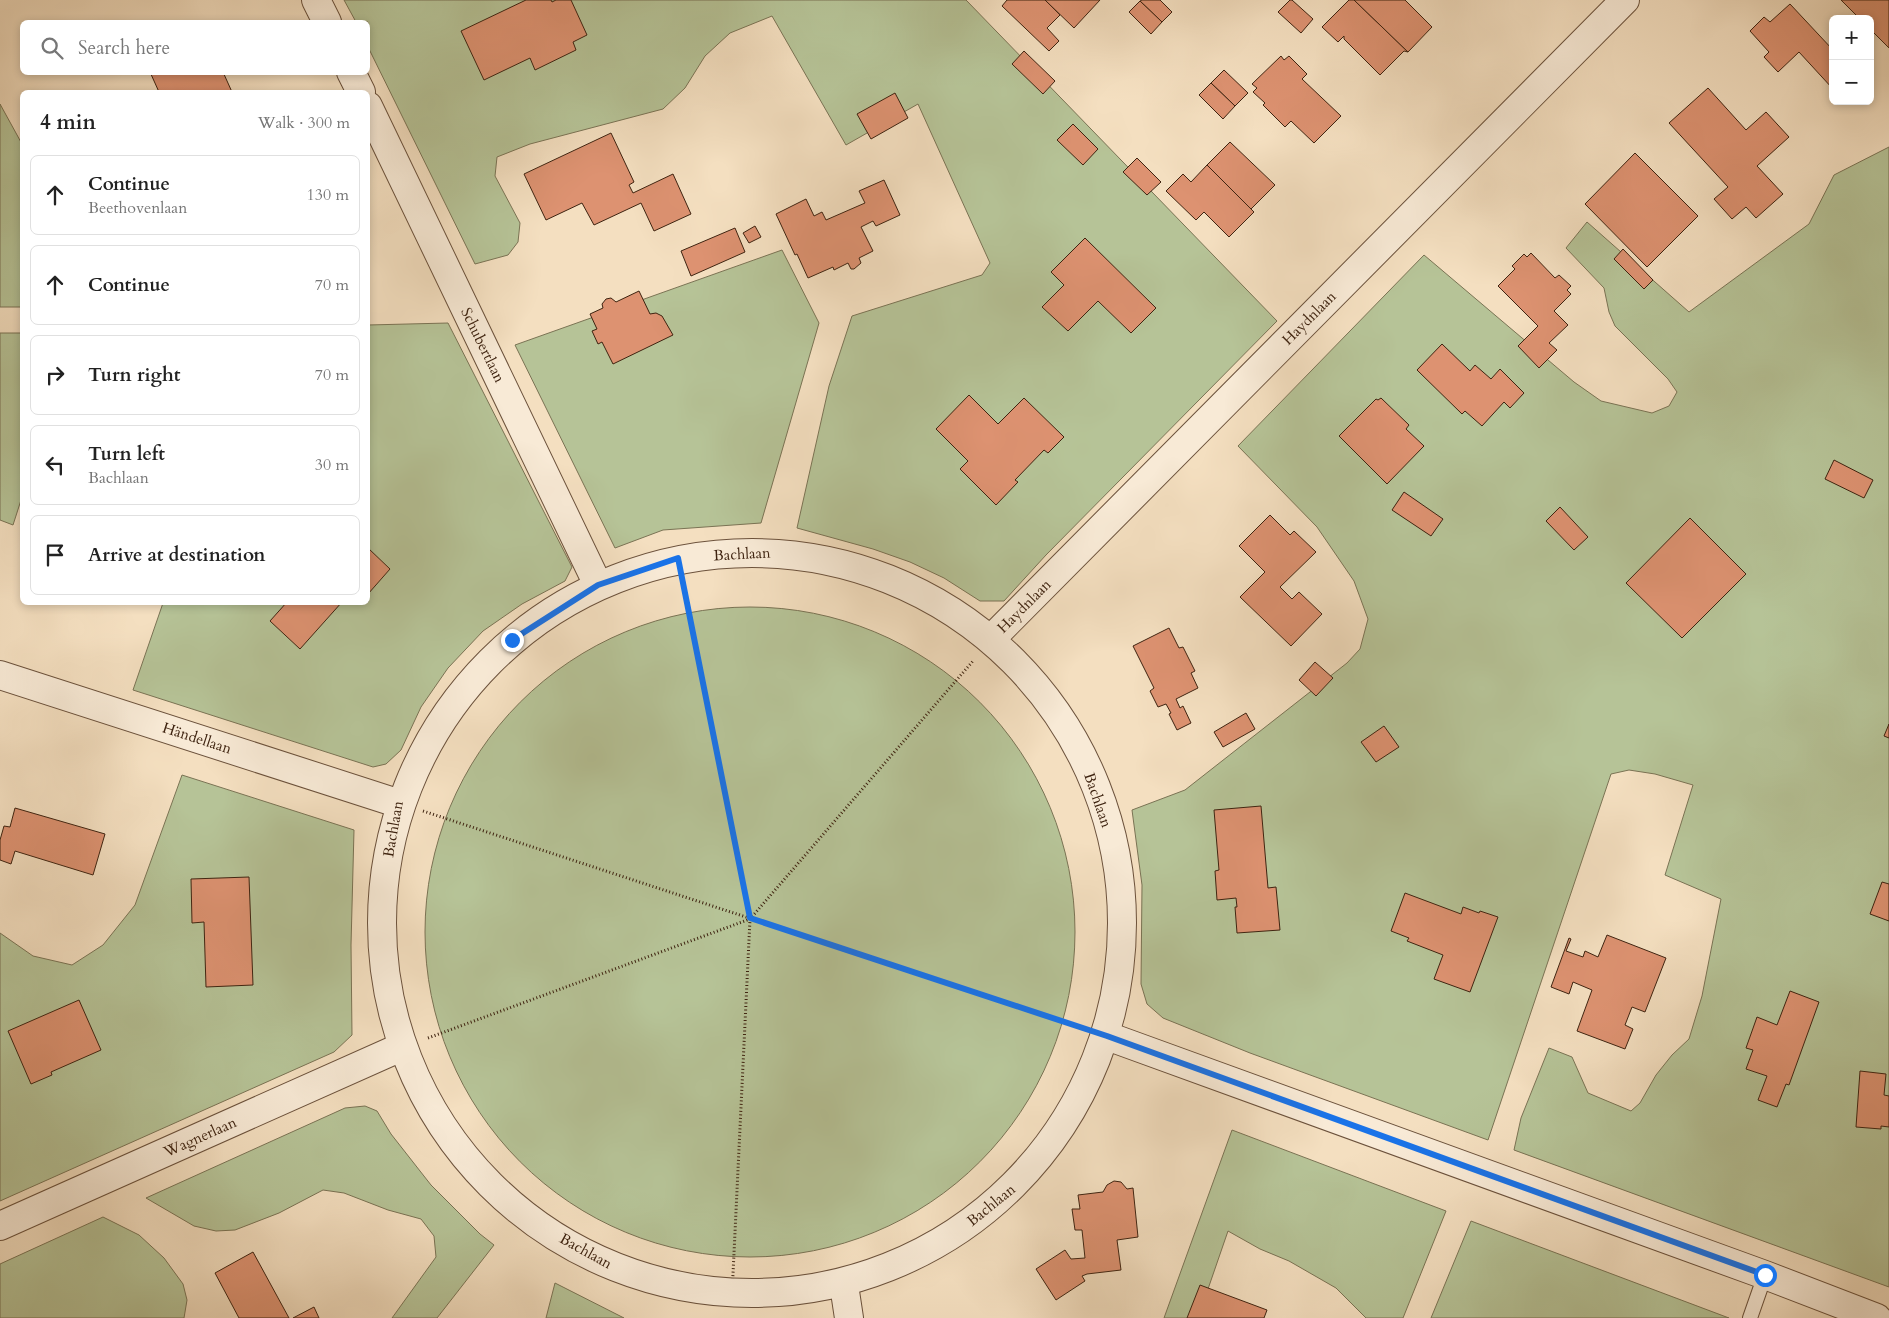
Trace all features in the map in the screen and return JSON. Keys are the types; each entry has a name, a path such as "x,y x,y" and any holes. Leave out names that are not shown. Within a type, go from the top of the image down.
{"street":[{"path":"316,0 326,20"},
{"name":"Haydnlaan","path":"993,637 1612,5"},
{"path":"352,75 360,90"},
{"name":"Schubertlaan","path":"370,110 598,585"},
{"name":"Bachlaan","path":"778,552 889,581 993,637 1050,704 1094,780 1119,863 1124,950 1107,1036 1068,1122 1008,1195 932,1250 844,1285 732,1295 622,1272 524,1216 448,1134 399,1048 380,919 394,802 440,715 512,640 598,585 678,558 778,552"},
{"name":"Händellaan","path":"0,675 394,802"},
{"path":"1107,1036 1765,1275 1877,1318"},
{"name":"Wagnerlaan","path":"0,1226 399,1048"},
{"path":"844,1285 849,1318"}],"lane":[{"path":"1750,1318 1765,1275"}],"path":[{"path":"678,558 750,918 732,1295"},
{"path":"399,1048 750,918 993,637"},
{"path":"394,802 1107,1036"}],"green space":[{"path":"344,0 966,0 1277,321 1046,555 1004,601 980,601 944,578 910,562 873,549 797,528 829,386 852,316 982,275 990,263 918,104 846,145 772,16 730,33 705,56 685,88 663,109 530,144 497,157 495,176 520,223 518,242 508,255 475,264 370,51 370,20 355,20"},
{"path":"0,104 20,140 20,307 0,307"},
{"path":"1889,147 1889,1287 1514,1150 1521,1118 1549,1048 1572,1057 1588,1093 1631,1111 1640,1103 1656,1075 1672,1055 1689,1039 1702,996 1721,899 1665,875 1693,785 1655,774 1629,770 1611,774 1488,1140 1250,1053 1163,1018 1147,1004 1141,984 1142,885 1132,810 1185,790 1347,663 1360,649 1368,619 1354,581 1317,527 1238,446 1424,255 1574,382 1601,401 1652,413 1669,406 1677,392 1668,379 1615,326 1609,312 1604,288 1566,248 1587,222 1689,312 1809,224 1834,175"},
{"path":"782,250 819,323 761,523 663,530 615,548 515,345"},
{"path":"448,323 572,567 565,581 522,604 483,631 448,668 421,707 401,750 386,764 373,767 133,690 162,605 370,605 370,325"},
{"path":"0,333 20,333 20,503 13,525 0,520"},
{"path":"750,607 782,609 813,614 844,621 874,632 930,662 980,702 1020,752 1050,808 1061,838 1068,869 1073,900 1075,932 1073,964 1068,995 1061,1026 1050,1056 1020,1112 980,1162 930,1202 874,1232 844,1243 813,1250 782,1255 750,1257 718,1255 687,1250 656,1243 626,1232 570,1202 520,1162 480,1112 450,1056 439,1026 432,995 427,964 425,932 427,900 432,869 439,838 450,808 480,752 520,702 570,662 626,632 656,621 687,614 718,609"},
{"path":"182,775 354,830 351,945 352,1035 334,1052 0,1201 0,933 33,956 72,965 103,945 135,905"},
{"path":"365,1106 377,1111 391,1134 431,1185 480,1234 494,1245 437,1318 392,1318 436,1257 434,1236 421,1219 388,1210 344,1193 323,1190 279,1213 235,1230 216,1231 194,1226 146,1198 345,1108"},
{"path":"1232,1130 1446,1211 1403,1318 1366,1318 1336,1288 1289,1261 1260,1249 1228,1231 1198,1318 1164,1318"},
{"path":"103,1217 139,1235 164,1258 183,1284 187,1300 184,1318 0,1318 0,1264"},
{"path":"1471,1221 1729,1318 1431,1318"},
{"path":"555,1283 624,1318 546,1318"}],"building":[{"path":"526,0 551,0 552,2 556,0 571,0 587,35 573,42 576,50 535,70 530,58 484,80 461,31"},
{"path":"1007,0 1045,0 1060,15 1047,28 1059,41 1049,51 1002,6"},
{"path":"1045,0 1100,0 1074,28"},
{"path":"1160,0 1172,12 1162,22 1140,1"},
{"path":"1290,0 1313,19 1301,33 1278,12"},
{"path":"1349,0 1354,0 1408,52 1404,51 1380,75 1344,39 1344,36 1338,42 1322,27"},
{"path":"1354,0 1405,0 1432,27 1408,52"},
{"path":"1841,0 1889,0 1889,48 1874,33 1874,15 1856,15"},
{"path":"1140,1 1162,22 1151,34 1129,12"},
{"path":"1790,4 1829,46 1829,85 1799,52 1778,72 1764,57 1769,52 1750,31 1764,17 1770,22"},
{"path":"1024,51 1055,81 1043,94 1012,64"},
{"path":"1281,56 1284,60 1289,56 1307,74 1302,79 1341,116 1314,143 1291,121 1285,127 1253,92 1257,88 1252,84"},
{"path":"1224,70 1248,93 1235,106 1211,83"},
{"path":"151,75 224,75 231,90 158,90"},
{"path":"1211,83 1235,106 1223,119 1199,95"},
{"path":"1708,88 1746,130 1766,112 1789,137 1757,166 1783,194 1756,218 1746,207 1732,219 1714,199 1728,187 1669,123"},
{"path":"895,93 908,118 871,139 857,114"},
{"path":"1073,124 1098,149 1083,165 1057,140"},
{"path":"611,133 634,182 629,185 633,193 673,174 691,214 654,231 641,203 594,225 582,203 546,220 524,174"},
{"path":"1230,142 1275,185 1251,209 1207,165"},
{"path":"1635,153 1698,216 1647,267 1585,204"},
{"path":"1137,158 1161,182 1147,195 1123,172"},
{"path":"1207,165 1254,212 1229,237 1204,212 1196,220 1166,191 1183,174 1191,182"},
{"path":"884,180 900,215 876,226 873,221 861,227 873,251 859,258 861,263 854,269 851,269 848,263 834,270 833,267 808,278 776,214 806,199 814,216 822,212 826,220 865,203 859,191"},
{"path":"755,226 761,237 749,243 743,233"},
{"path":"735,228 745,252 691,276 681,251"},
{"path":"1085,238 1156,308 1131,333 1098,301 1068,331 1042,307 1064,285 1051,272"},
{"path":"1623,249 1653,280 1644,289 1614,259"},
{"path":"1531,253 1555,278 1559,275 1571,286 1567,290 1571,294 1554,311 1568,325 1549,343 1557,350 1539,368 1518,346 1538,326 1498,286 1515,269 1512,266 1524,254 1527,257"},
{"path":"639,291 650,314 656,313 662,316 673,335 613,364 602,342 598,344 592,331 597,329 590,314 603,308 602,304 606,299 611,298 616,302"},
{"path":"1442,344 1470,371 1475,365 1491,379 1500,369 1524,393 1510,408 1504,402 1482,426 1465,411 1462,414 1417,370"},
{"path":"969,395 998,424 1024,398 1064,437 1048,453 1044,450 1015,480 1018,482 996,505 960,469 968,461 936,429"},
{"path":"1381,398 1409,425 1406,429 1424,446 1387,484 1339,436 1376,399"},
{"path":"1834,460 1873,480 1864,498 1825,479"},
{"path":"1404,492 1443,519 1431,536 1392,510"},
{"path":"1560,507 1588,537 1574,550 1546,521"},
{"path":"1270,515 1290,535 1294,531 1316,552 1280,587 1292,599 1299,592 1322,614 1291,646 1240,597 1265,572 1239,546"},
{"path":"1690,518 1746,574 1682,638 1626,583"},
{"path":"370,550 390,569 370,592"},
{"path":"284,605 339,605 300,649 270,621"},
{"path":"1169,628 1179,648 1183,647 1195,671 1191,673 1198,688 1176,699 1180,708 1183,706 1191,723 1177,730 1166,704 1158,707 1150,691 1154,688 1133,646"},
{"path":"1315,662 1333,678 1316,696 1299,680"},
{"path":"1246,713 1255,729 1223,747 1214,732"},
{"path":"1889,724 1889,738 1884,736"},
{"path":"1384,726 1399,747 1376,762 1361,742"},
{"path":"1261,806 1268,888 1276,887 1280,930 1237,933 1236,898 1217,900 1215,871 1219,870 1214,810"},
{"path":"15,808 105,834 93,875 15,851 11,864 0,860 0,840 4,826 10,827"},
{"path":"249,877 253,985 206,987 204,922 192,923 191,879"},
{"path":"1882,882 1889,884 1889,921 1870,914"},
{"path":"1405,893 1461,914 1463,907 1498,917 1470,992 1434,979 1443,955 1407,941 1409,938 1391,931"},
{"path":"1607,935 1666,958 1645,1012 1632,1007 1625,1025 1633,1029 1625,1049 1577,1031 1592,990 1573,982 1569,994 1551,987 1569,938 1571,939 1566,951 1583,957 1585,951 1598,957"},
{"path":"1790,991 1819,1002 1789,1085 1786,1084 1777,1107 1758,1100 1767,1076 1746,1069 1753,1050 1746,1048 1757,1017 1777,1025"},
{"path":"79,1000 101,1050 51,1072 52,1075 31,1084 8,1031"},
{"path":"1860,1071 1886,1074 1884,1095 1889,1096 1889,1127 1881,1126 1881,1129 1856,1127"},
{"path":"1114,1181 1121,1182 1127,1189 1133,1188 1138,1237 1117,1240 1121,1270 1082,1276 1085,1281 1056,1300 1036,1269 1065,1250 1071,1259 1085,1258 1082,1230 1075,1230 1072,1209 1080,1209 1078,1195 1103,1192 1107,1185"},
{"path":"253,1252 289,1318 239,1318 215,1273"},
{"path":"1200,1285 1267,1310 1264,1318 1187,1318"},
{"path":"314,1307 319,1318 293,1318"}],"route":[{"path":"512,640 598,585 678,558 750,918 1107,1036 1765,1275"}]}
